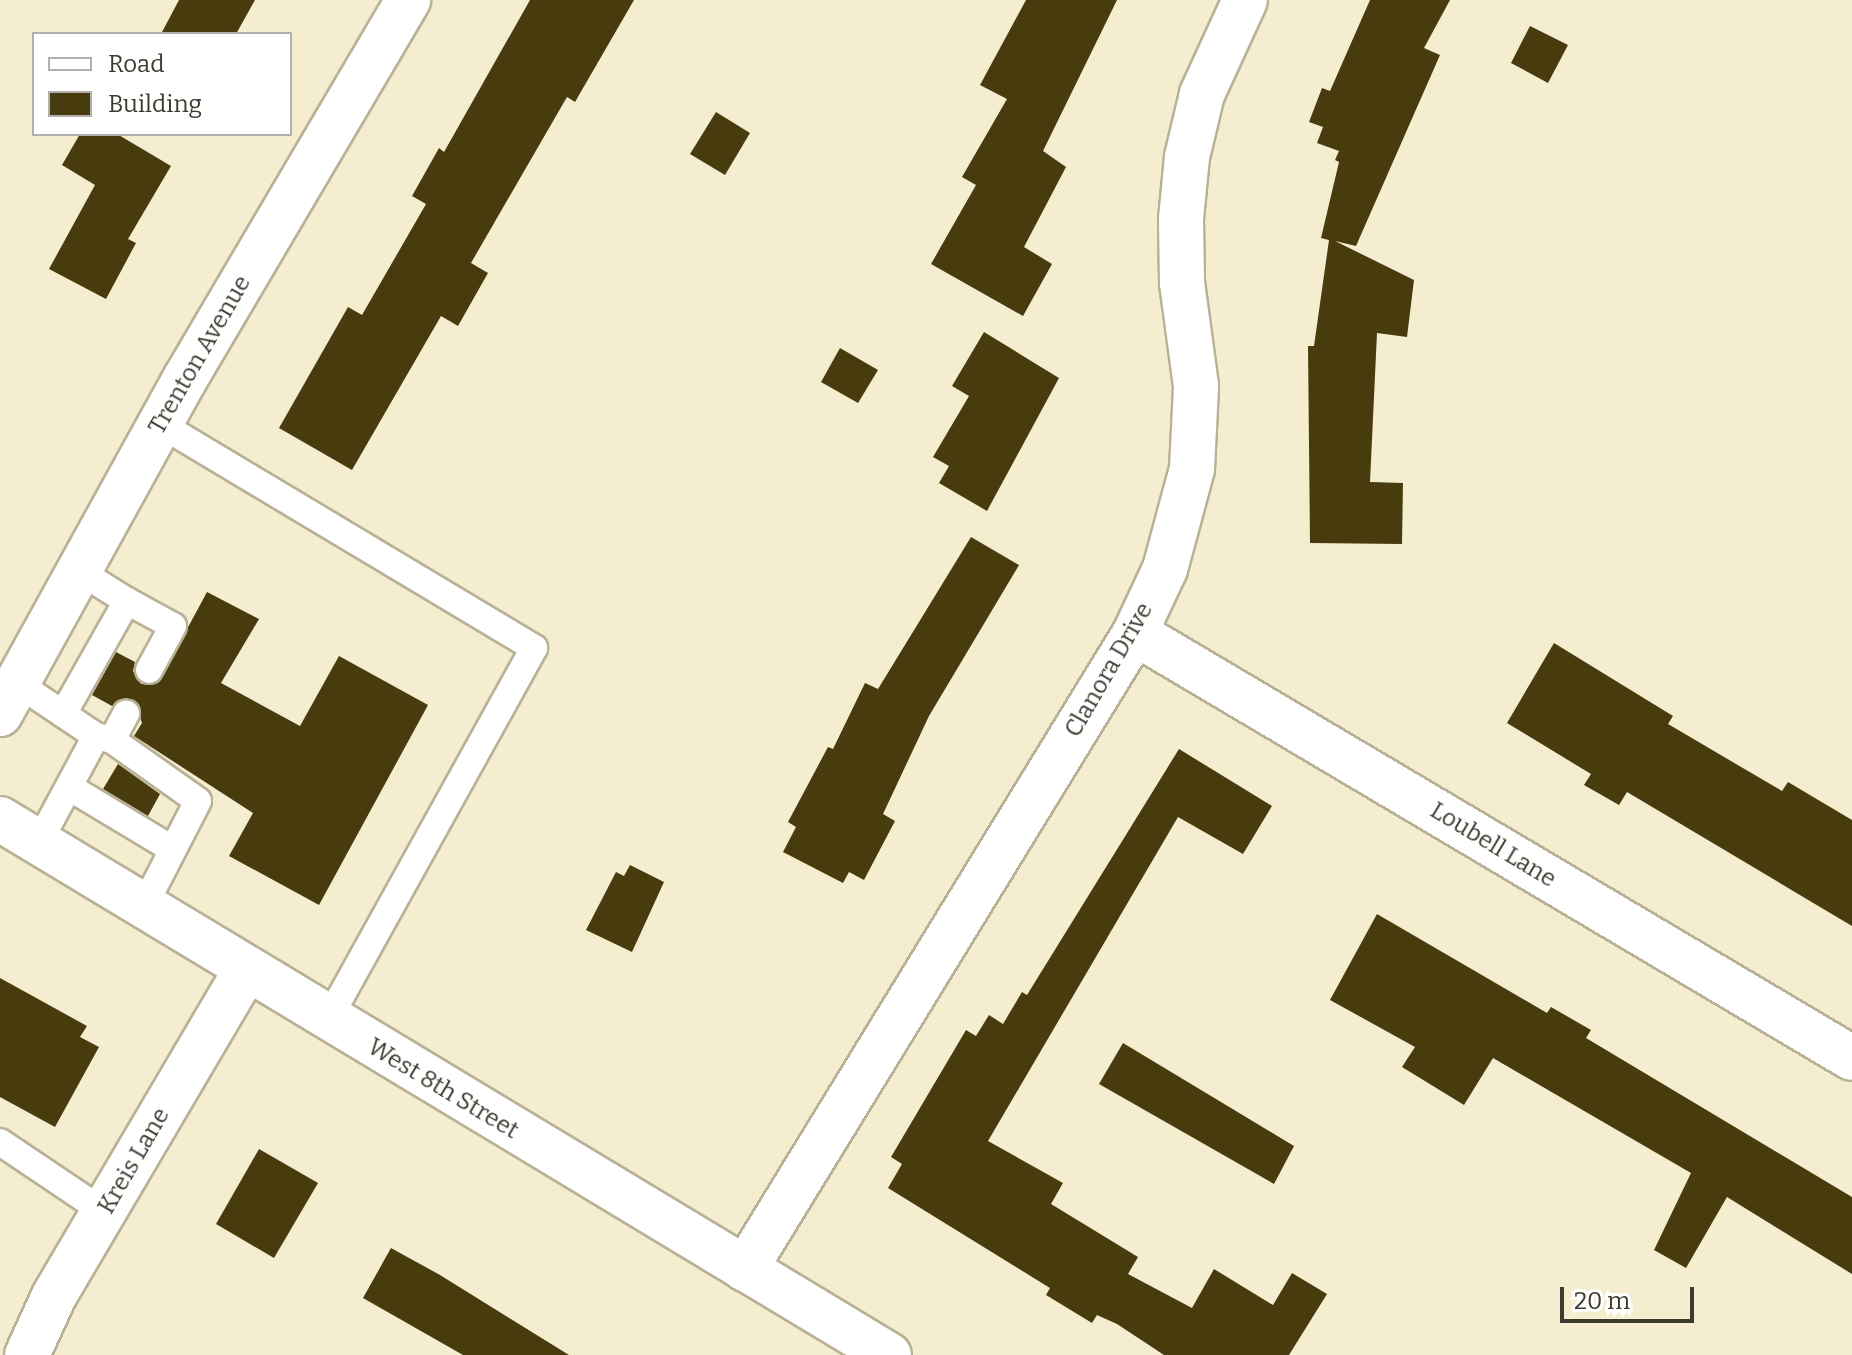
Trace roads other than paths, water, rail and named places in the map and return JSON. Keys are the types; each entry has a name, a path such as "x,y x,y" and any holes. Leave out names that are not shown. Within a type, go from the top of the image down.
{"street":[{"name":"Trenton Avenue","path":"9,699 160,424 408,0"},
{"name":"Clanora Drive","path":"745,1269 1135,633 1179,530 1192,469 1196,386 1182,283 1181,219 1187,157 1202,94 1245,0"},
{"name":"Loubell Lane","path":"1135,633 1852,1058"},
{"name":"West 8th Street","path":"0,819 328,1020 889,1355"},
{"name":"Kreis Lane","path":"27,1355 54,1296 246,970"}],"lane":[{"path":"160,424 534,648 328,1020"},
{"path":"79,571 173,626 149,670"},
{"path":"63,714 127,601"},
{"path":"9,699 63,714 198,801 143,908"},
{"path":"39,842 69,787 104,738 126,714"},
{"path":"69,787 172,849"},
{"path":"0,1142 104,1212"}]}
